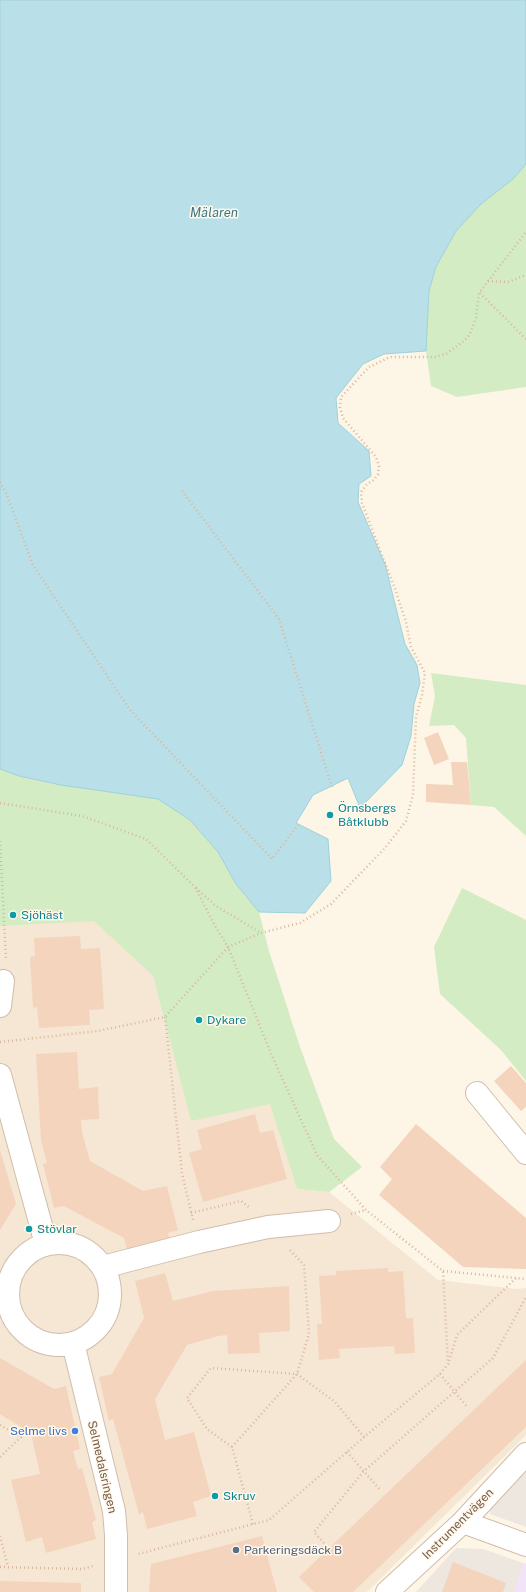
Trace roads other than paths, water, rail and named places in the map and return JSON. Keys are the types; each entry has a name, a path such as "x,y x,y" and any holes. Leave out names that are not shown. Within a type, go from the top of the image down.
{"street":[{"path":"0,1006 3,981"},
{"path":"0,1074 46,1244"},
{"path":"477,1093 526,1153"},
{"path":"103,1267 198,1242 268,1227 329,1221"},
{"path":"63,1243 79,1246 93,1255 103,1267 109,1282 111,1298 107,1313 99,1326 87,1337 73,1343 58,1345 44,1343 31,1336 6,1315 10,1280 18,1264 30,1252 46,1244 63,1243"},
{"name":"Selmedalsringen","path":"73,1343 114,1511 116,1535 116,1592"},
{"name":"Instrumentvägen","path":"387,1592 463,1522 526,1454"},
{"path":"463,1522 526,1545"}],"water":[{"name":"Mälaren","path":"0,0 526,0 526,164 513,179 481,204 456,231 436,267 429,291 426,351 384,354 363,364 336,398 338,423 369,451 371,476 359,484 358,502 385,564 405,644 417,665 420,683 414,704 411,736 402,765 360,808 348,778 313,795 296,823 328,839 331,881 305,913 259,912 236,884 218,852 190,820 158,799 61,785 19,776 0,769"}],"place":[{"name":"Örnsbergs Båtklubb","path":"330,815"},
{"name":"Sjöhäst","path":"13,915"},
{"name":"Dykare","path":"199,1020"},
{"name":"Stövlar","path":"29,1229"},
{"name":"Selme livs","path":"75,1431"},
{"name":"Skruv","path":"215,1496"},
{"name":"Parkeringsdäck B","path":"236,1550"}]}
